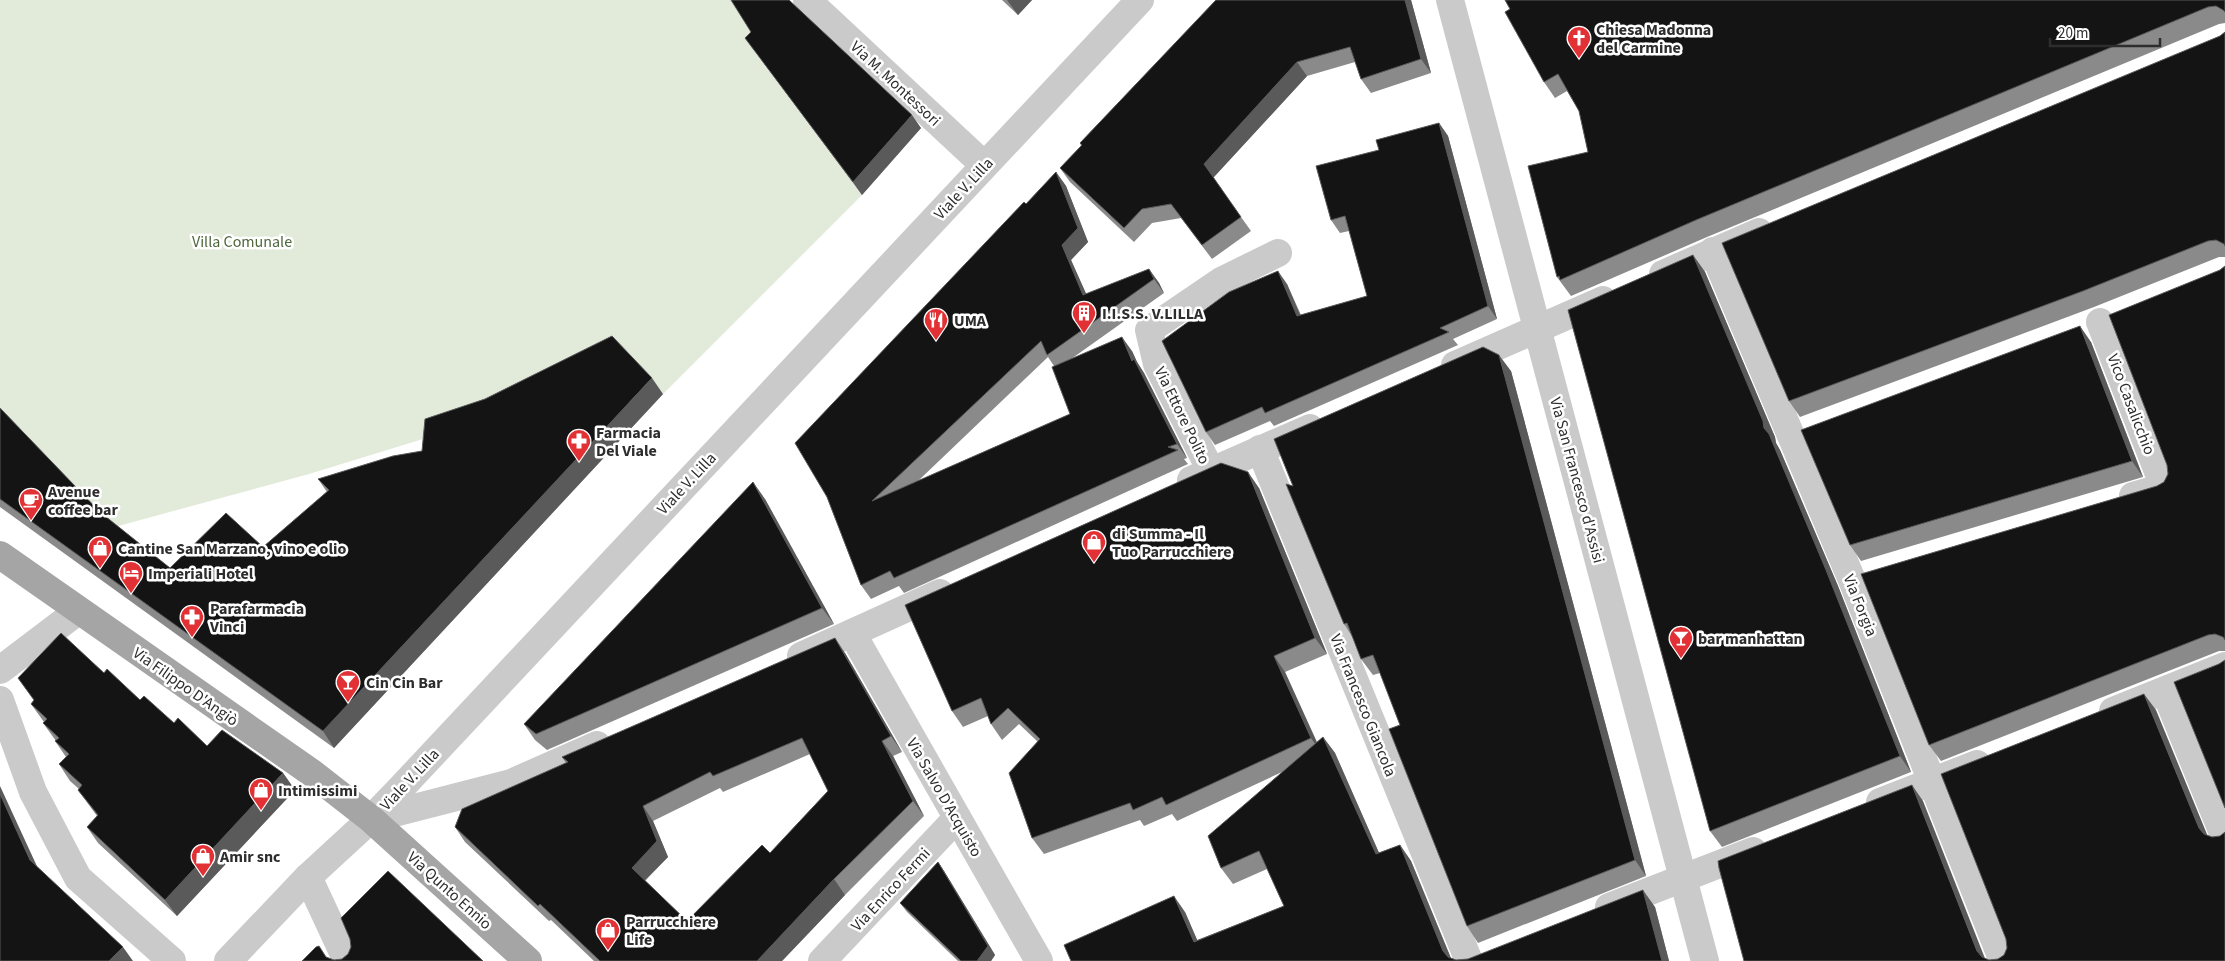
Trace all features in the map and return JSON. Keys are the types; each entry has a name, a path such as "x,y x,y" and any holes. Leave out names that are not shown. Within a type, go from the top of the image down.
{"main road":[{"name":"Via Filippo D'Angiò","path":"0,555 312,772 371,819"},
{"name":"Via Qunto Ennio","path":"371,819 528,961"}],"street":[{"name":"Via M. Montessori","path":"807,0 984,165"},
{"name":"Viale V. Lilla","path":"228,961 308,877 371,819 1140,0"},
{"name":"Via San Francesco d'Assisi","path":"1450,0 1705,961"},
{"path":"1430,376 1713,251 1786,221"},
{"name":"Via Forgia","path":"1713,251 1790,438 1852,580 2003,961"},
{"name":"Via Ettore Polito","path":"1211,471 1157,364 1149,330 1221,281 1278,253"},
{"path":"2073,332 2127,311"},
{"name":"Vico Casalicchio","path":"2100,322 2164,487 2107,504"},
{"path":"1166,492 1332,418"},
{"path":"1790,438 1817,428"},
{"name":"Via Francesco Giancola","path":"1260,450 1478,959"},
{"path":"1852,580 1880,572"},
{"path":"780,665 960,585"},
{"path":"0,670 78,611"},
{"name":"Via Salvo D'Acquisto","path":"852,633 1040,961"},
{"path":"2093,718 2225,666"},
{"path":"2165,691 2225,838"},
{"path":"0,700 33,792 78,878 172,961"},
{"path":"371,819 511,783 619,736"},
{"path":"1858,810 2004,754"},
{"name":"Via Enrico Fermi","path":"822,961 957,818"},
{"path":"1582,918 1775,843"},
{"path":"308,877 347,961"}],"green space":[{"name":"Villa Comunale","path":"0,0 732,0 761,46 754,51 862,195 663,394 622,351 436,435 309,474 111,528 0,413"}],"building":[{"path":"731,0 789,0 912,115 853,182 745,38 751,32"},
{"path":"1216,0 1405,0 1421,59 1361,79 1350,47 1297,62 1204,164 1241,217 1202,245 1171,204 1142,209 1124,228 1060,168 1082,145 1080,143"},
{"path":"1505,0 2225,0 2225,12 2216,6 2208,7 1696,220 1560,280 1559,276 1557,277 1528,166 1588,152 1579,111 1558,74 1544,82 1505,12 1510,9"},
{"path":"2225,32 2225,246 2216,240 2208,241 2083,291 1789,401 1722,243 2220,36"},
{"path":"1439,123 1488,306 1440,328 1449,332 1265,413 1262,407 1206,432 1162,341 1229,292 1278,271 1297,316 1367,296 1345,216 1331,220 1316,166 1379,150 1376,140"},
{"path":"1056,172 1078,228 1062,245 1083,295 1149,269 1154,279 1047,355 1041,341 872,501 1070,414 1052,367 1122,337 1132,361 1134,359 1177,444 1168,447 1178,450 894,578 890,571 861,585 827,497 795,443 1024,202 1026,204"},
{"path":"1693,255 1763,421 1764,428 1769,434 1826,570 1900,756 1710,831 1568,310"},
{"path":"2225,266 2225,640 2223,637 2215,634 2208,635 1929,745 1861,574 2157,486 2164,482 2168,474 2167,465 2109,315 2220,270"},
{"path":"2080,326 2132,461 1850,545 1801,430"},
{"path":"612,336 652,378 323,731 0,499 0,408 100,512 170,568 226,513 263,547 329,490 318,479 393,456 422,451 425,419 485,399"},
{"path":"1483,347 1499,355 1635,860 1467,926 1389,729 1400,725 1373,655 1361,659 1347,623 1344,624 1286,484 1293,486 1274,439"},
{"path":"1221,463 1248,472 1315,638 1274,656 1311,738 1166,805 1162,797 1133,810 1130,803 1032,838 1009,773 1040,739 1008,708 991,724 981,698 952,711 905,605"},
{"path":"753,482 822,608 536,734 524,724"},
{"path":"61,633 104,673 107,669 140,700 144,696 174,723 178,718 207,746 222,730 283,773 165,900 87,827 98,815 78,790 82,785 59,764 69,754 55,741 59,738 43,723 47,719 31,704 34,700 18,678"},
{"path":"835,638 891,736 882,741 913,801 834,879 757,961 600,961 540,904 538,906 455,827 462,809 568,762 562,757","holes":["802,738 828,791 770,853 762,845 687,921 632,868 657,841 643,806 710,772 713,776"]},
{"path":"2225,660 2225,808 2174,682"},
{"path":"2144,694 2199,828 2204,834 2212,837 2220,836 2225,832 2225,961 1744,961 1718,861 1912,785 1977,951 1982,957 1989,960 1998,959 2004,955 2007,948 2006,939 1941,774"},
{"path":"1323,737 1376,854 1400,845 1443,951 1448,957 1456,960 1468,959 1643,890 1662,961 1071,961 1064,945 1174,896 1194,942 1284,906 1259,851 1221,868 1208,836"},
{"path":"0,794 30,860 123,947 109,961 0,961"},
{"path":"938,862 988,946 977,961 961,961 900,903"},
{"path":"388,871 483,961 302,961 319,946 326,957 334,960 342,959 348,954 351,947 350,939 341,918"}],"place":[{"name":"Chiesa Madonna del Carmine","path":"1579,59"},
{"name":"I.I.S.S. V.LILLA","path":"1084,334"},
{"name":"UMA","path":"936,341"},
{"name":"Farmacia Del Viale","path":"579,462"},
{"name":"Avenue coffee bar","path":"31,521"},
{"name":"di Summa - Il Tuo Parrucchiere","path":"1094,563"},
{"name":"Cantine San Marzano, vino e olio","path":"100,569"},
{"name":"Imperiali Hotel","path":"131,594"},
{"name":"Parafarmacia Vinci","path":"192,638"},
{"name":"bar manhattan","path":"1681,659"},
{"name":"Cin Cin Bar","path":"348,703"},
{"name":"Intimissimi","path":"261,811"},
{"name":"Amir snc","path":"203,877"},
{"name":"Parrucchiere Life","path":"608,951"}]}
